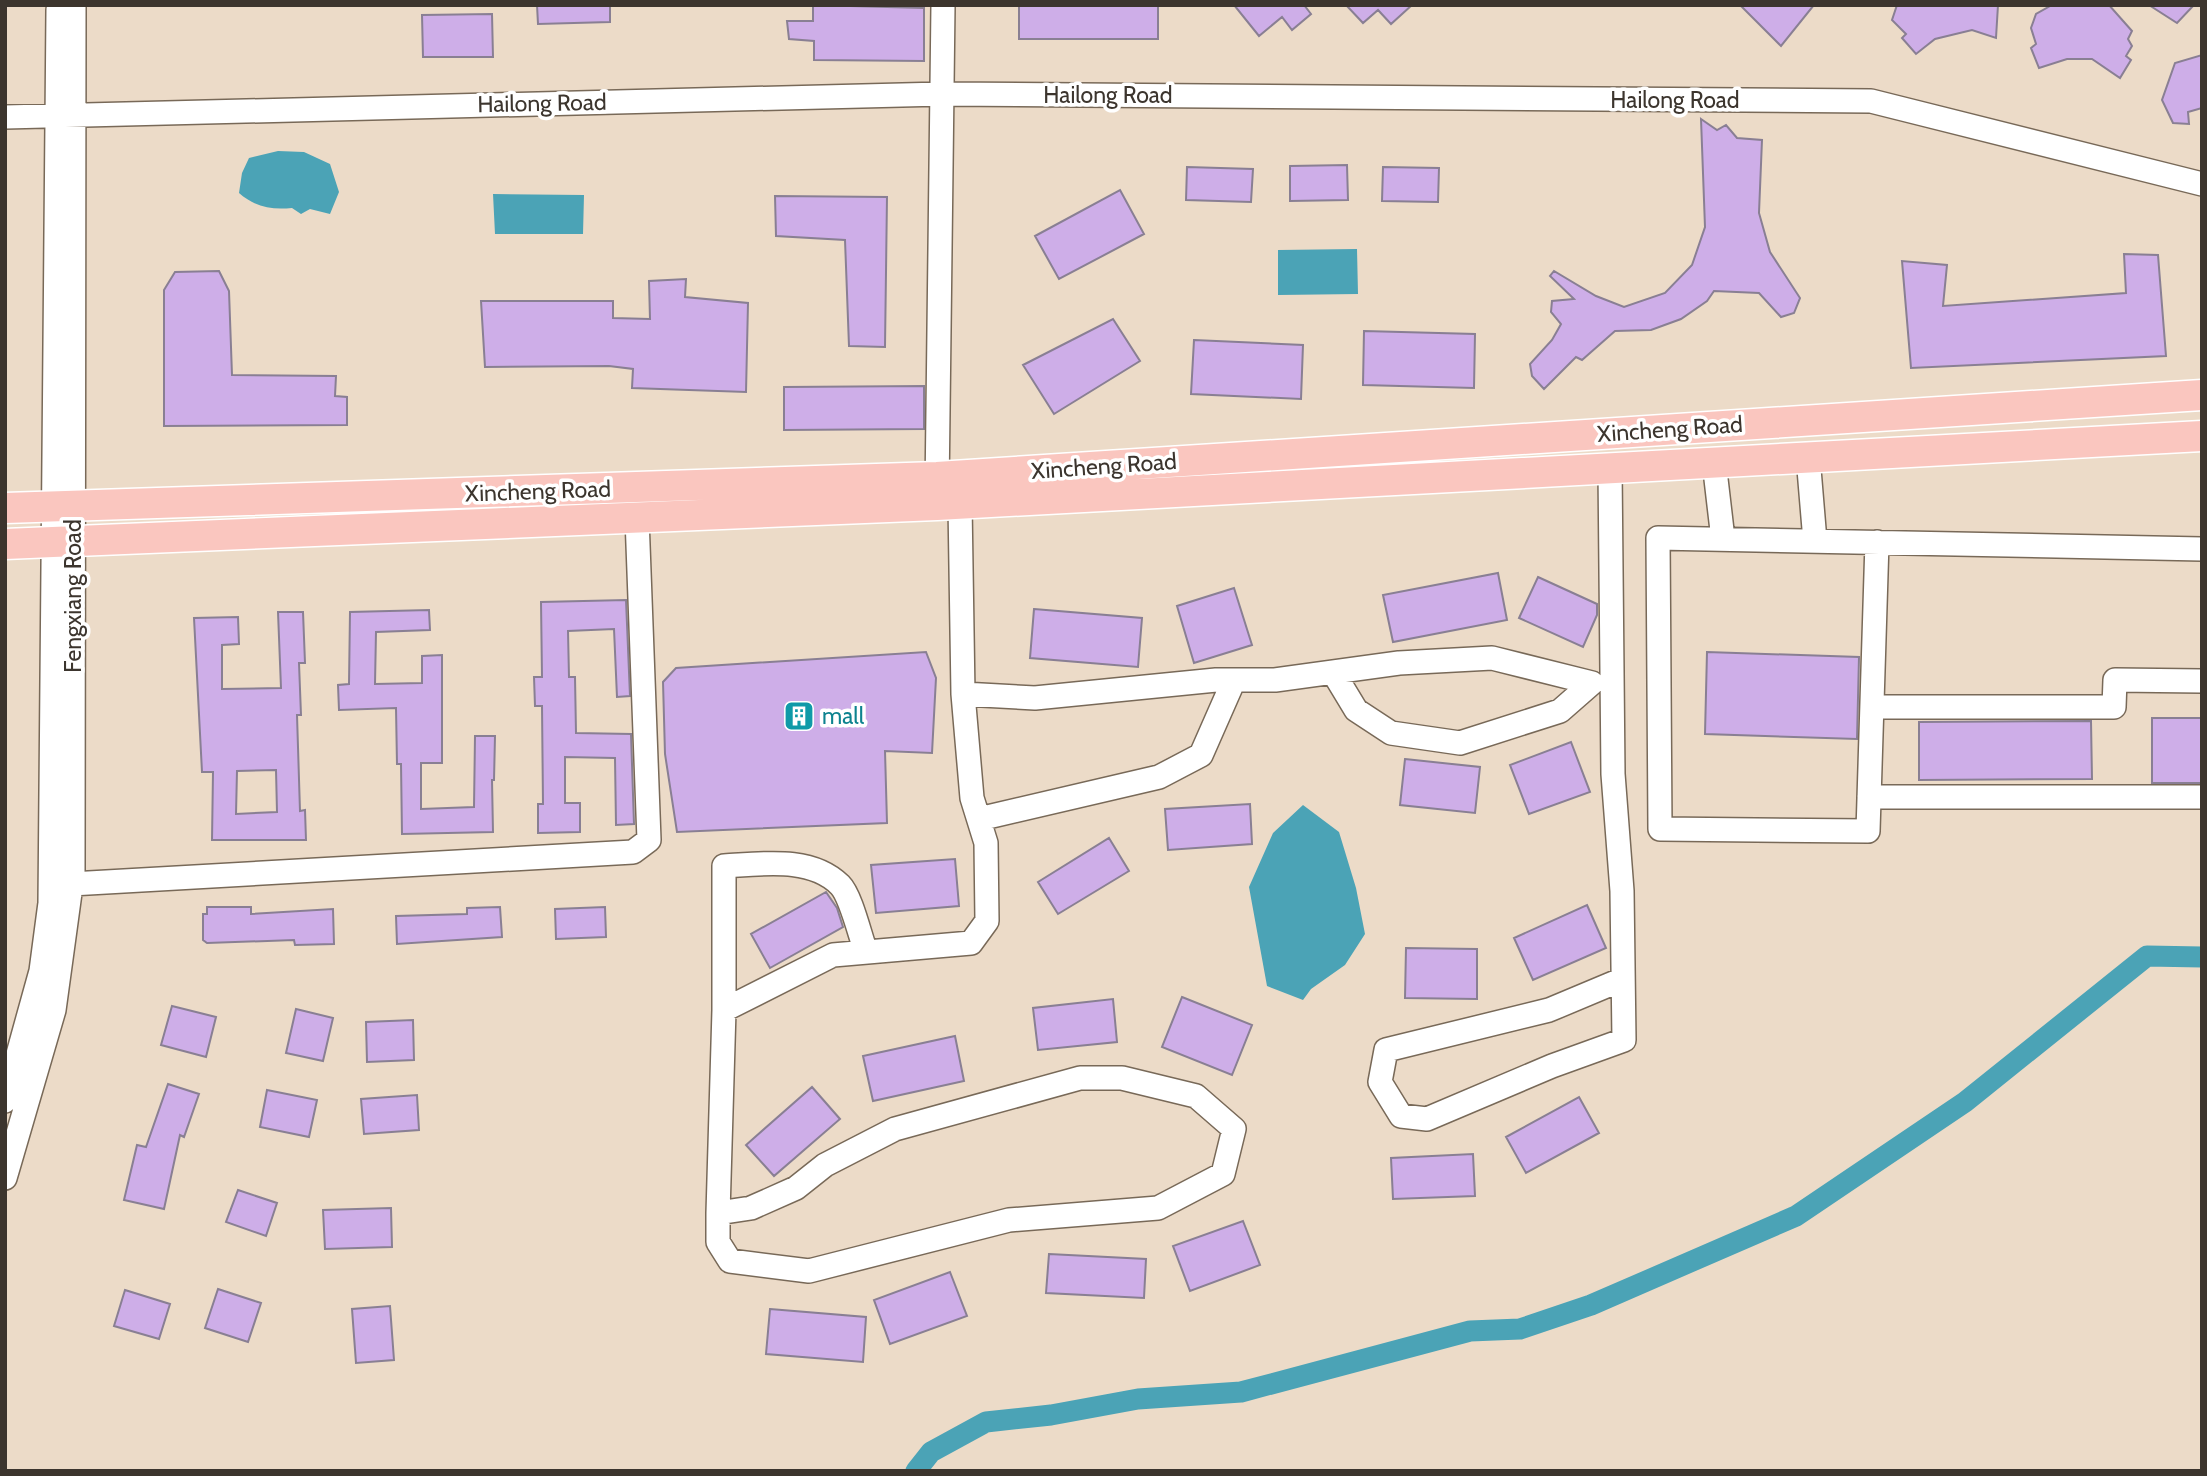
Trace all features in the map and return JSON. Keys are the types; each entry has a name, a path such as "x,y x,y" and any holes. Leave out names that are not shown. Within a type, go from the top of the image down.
{"main road":[{"name":"Xincheng Road","path":"5,544 637,518 945,496 2202,395"},
{"name":"Xincheng Road","path":"5,508 945,496 1610,468 2202,436"}],"street":[{"name":"Fengxiang Road","path":"5,1178 54,1010 71,884 63,542 64,115 58,5"},
{"name":"Fengxiang Road","path":"64,115 74,5"},
{"path":"723,1010 833,956 971,943 987,921 986,843 972,798 945,496 943,5"},
{"name":"Hailong Road","path":"5,117 942,94 1871,101 2202,184"},
{"path":"1808,457 1815,541"},
{"path":"1714,463 1723,539"},
{"path":"1610,468 1602,682 1623,979 1624,1040 1552,1066 1427,1119 1401,1116 1380,1082 1386,1050 1549,1010 1623,979"},
{"path":"71,884 633,852 649,840 637,518"},
{"path":"1877,542 1868,831 1660,829 1658,538 1877,542 2202,549"},
{"name":"Fengxiang Road","path":"5,1101 41,971 50,903 63,542"},
{"path":"963,694 1035,698 1234,680 1275,680 1399,663 1492,658 1602,682"},
{"path":"1333,672 1356,710 1391,733 1460,743 1560,711 1602,682"},
{"path":"979,819 1159,777 1202,755 1234,680"},
{"path":"1872,707 2114,707 2115,680 2202,681"},
{"path":"1869,797 2202,797"},
{"path":"718,1213 751,1208 796,1188 825,1165 895,1129 1080,1078 1122,1078 1196,1096 1234,1129 1223,1174 1158,1208 1009,1220 809,1271 730,1261 718,1242 718,1213 723,1010 724,866 775,863 818,870 842,887 866,952"}],"water":[{"path":"278,151 304,152 330,164 339,192 330,214 310,209 301,214 292,208 264,207 239,193 242,173 249,158"},
{"path":"493,194 584,195 583,234 495,234"},
{"path":"1357,249 1358,294 1278,295 1278,250"},
{"path":"1303,805 1339,832 1356,888 1365,934 1345,965 1311,989 1303,1000 1267,986 1249,887 1273,833"}],"building":[{"path":"537,5 610,5 610,22 538,24"},
{"path":"813,5 924,8 924,61 814,60 814,41 789,39 787,21 813,21"},
{"path":"1019,5 1158,5 1158,39 1019,39"},
{"path":"1234,5 1304,5 1311,14 1292,30 1282,17 1259,36"},
{"path":"1346,5 1412,5 1391,24 1378,10 1363,23"},
{"path":"1740,5 1814,5 1781,46"},
{"path":"1897,5 1998,5 1996,38 1972,30 1935,39 1916,54 1902,38 1906,34 1892,20"},
{"path":"2052,5 2109,5 2132,31 2128,39 2132,46 2126,56 2131,60 2120,78 2092,59 2067,59 2039,68 2031,48 2036,44 2031,28 2036,14"},
{"path":"2149,5 2194,5 2177,23"},
{"path":"492,14 493,57 423,57 422,15"},
{"path":"2202,55 2202,108 2188,112 2189,124 2173,123 2162,100 2175,63"},
{"path":"1701,119 1717,130 1726,125 1737,138 1762,140 1759,213 1770,252 1800,298 1794,313 1781,317 1759,293 1714,291 1707,301 1681,319 1651,330 1615,331 1582,360 1576,357 1544,389 1532,376 1530,364 1552,340 1561,324 1551,312 1552,301 1574,299 1550,276 1554,271 1596,296 1624,307 1665,293 1692,265 1705,227"},
{"path":"1347,165 1348,200 1290,201 1290,166"},
{"path":"1187,167 1253,169 1251,202 1186,200"},
{"path":"1383,167 1439,168 1438,202 1382,201"},
{"path":"1120,190 1144,234 1059,279 1035,236"},
{"path":"775,196 887,197 885,347 849,346 845,240 776,236"},
{"path":"2124,254 2158,255 2166,356 1911,368 1902,261 1947,265 1943,306 2126,293"},
{"path":"219,271 229,291 232,375 336,376 335,396 347,397 347,425 164,426 164,290 175,272"},
{"path":"686,279 685,297 748,303 746,392 632,388 633,369 609,366 485,367 481,301 613,301 613,318 650,319 649,281"},
{"path":"1113,319 1140,361 1054,414 1023,365"},
{"path":"1364,331 1475,334 1474,388 1363,385"},
{"path":"1194,340 1303,345 1301,399 1191,394"},
{"path":"924,386 924,429 784,430 784,387"},
{"path":"1498,573 1507,620 1393,642 1383,595"},
{"path":"1538,577 1597,604 1597,615 1583,647 1519,618"},
{"path":"1234,588 1252,645 1194,663 1177,606"},
{"path":"626,600 630,696 617,697 614,629 568,631 569,677 575,677 576,733 631,734 634,824 616,825 615,758 565,757 565,803 580,803 580,832 538,833 538,804 543,804 542,706 535,706 534,677 542,677 541,602"},
{"path":"1034,609 1142,618 1138,667 1030,658"},
{"path":"429,610 430,630 376,632 375,684 422,683 422,656 442,655 442,763 421,763 421,809 474,807 475,736 495,736 493,832 402,834 401,764 397,764 396,708 339,710 338,685 349,684 350,612"},
{"path":"278,612 303,612 305,663 299,663 301,715 297,715 300,811 305,810 306,840 212,840 213,772 202,772 194,618 238,617 239,644 222,645 222,689 281,688","holes":["276,770 277,812 236,814 237,771"]},
{"name":"mall","path":"926,652 936,678 932,753 885,751 887,823 677,832 665,754 663,682 676,668"},
{"path":"1707,652 1859,657 1857,739 1705,734"},
{"path":"2152,718 2202,718 2202,783 2152,783"},
{"path":"2091,721 2092,779 1919,780 1919,722"},
{"path":"1571,742 1590,792 1529,814 1510,765"},
{"path":"1405,759 1480,767 1475,813 1400,805"},
{"path":"1250,804 1252,844 1168,850 1165,809"},
{"path":"1109,838 1129,871 1058,914 1038,882"},
{"path":"955,859 959,906 876,913 871,865"},
{"path":"826,892 837,908 843,927 770,968 751,934"},
{"path":"1587,905 1606,948 1533,980 1514,938"},
{"path":"207,907 251,907 251,914 333,909 334,944 295,945 294,940 207,943 203,940 203,914 207,914"},
{"path":"500,907 502,937 397,944 396,916 467,914 467,908"},
{"path":"605,907 606,937 556,939 555,909"},
{"path":"1406,948 1477,949 1477,999 1405,998"},
{"path":"1182,997 1252,1025 1232,1075 1162,1047"},
{"path":"1113,999 1117,1042 1038,1050 1033,1008"},
{"path":"172,1006 216,1017 206,1057 161,1045"},
{"path":"296,1009 333,1018 323,1061 286,1053"},
{"path":"413,1020 414,1060 367,1062 366,1022"},
{"path":"955,1036 964,1081 873,1101 863,1056"},
{"path":"168,1084 199,1094 184,1137 180,1135 164,1209 124,1200 137,1145 146,1147"},
{"path":"812,1087 840,1119 774,1176 746,1145"},
{"path":"267,1090 317,1100 309,1137 260,1127"},
{"path":"417,1095 419,1130 364,1134 361,1099"},
{"path":"1579,1097 1599,1133 1526,1173 1506,1137"},
{"path":"1473,1154 1475,1196 1393,1199 1391,1158"},
{"path":"238,1190 277,1203 266,1236 226,1222"},
{"path":"391,1208 392,1247 325,1249 323,1210"},
{"path":"1243,1221 1260,1265 1190,1291 1173,1246"},
{"path":"1049,1254 1146,1259 1144,1298 1046,1293"},
{"path":"950,1272 967,1316 890,1344 874,1300"},
{"path":"218,1289 261,1303 248,1342 205,1328"},
{"path":"125,1290 170,1304 159,1339 114,1326"},
{"path":"390,1306 394,1360 356,1363 352,1309"},
{"path":"770,1309 866,1317 863,1362 766,1354"}],"waterway":[{"path":"916,1471 931,1452 986,1422 1051,1415 1138,1399 1241,1392 1470,1331 1520,1329 1591,1305 1796,1216 1965,1102 2147,956 2202,957"}],"place":[{"name":"mall","path":"799,716"}]}
